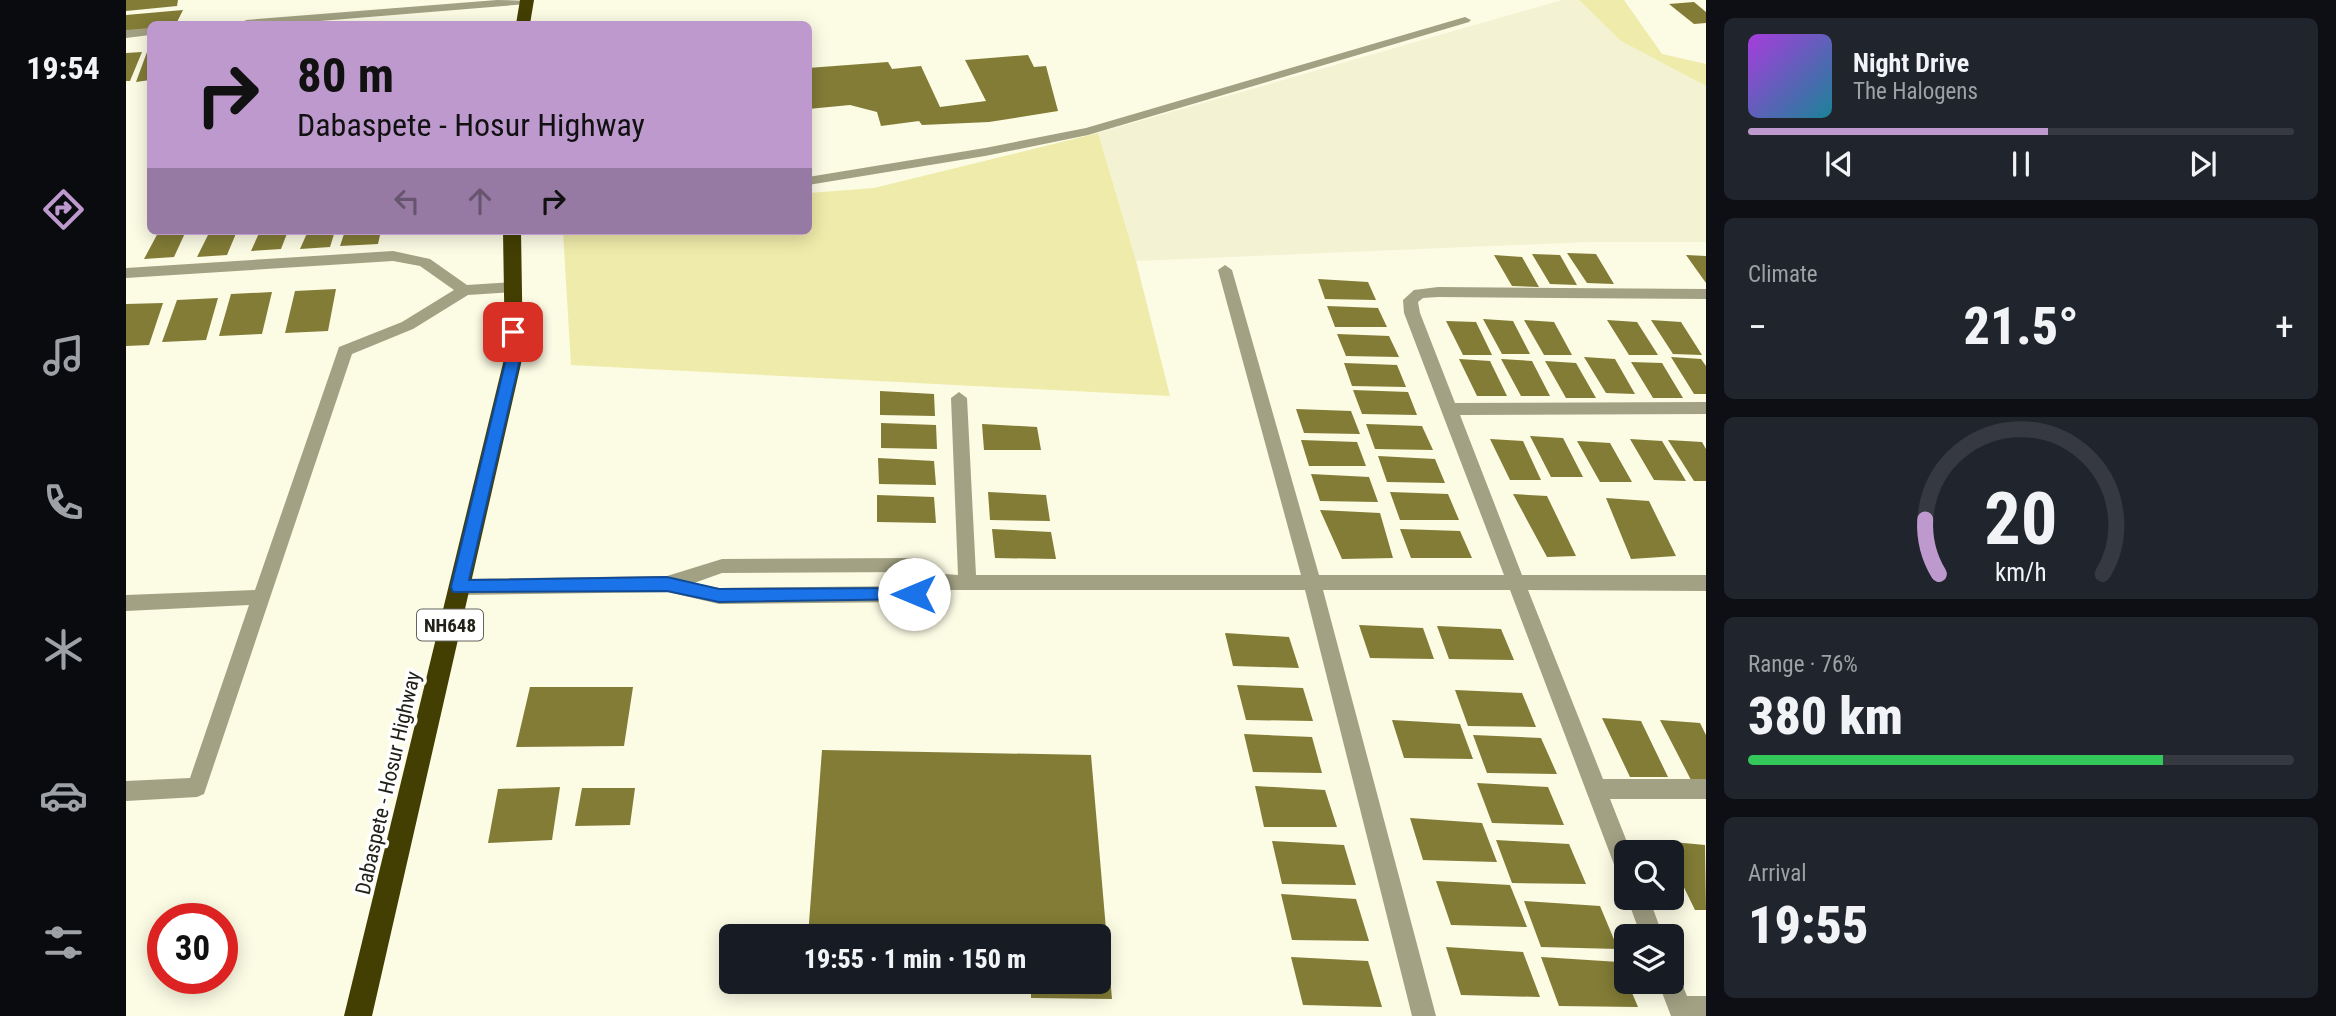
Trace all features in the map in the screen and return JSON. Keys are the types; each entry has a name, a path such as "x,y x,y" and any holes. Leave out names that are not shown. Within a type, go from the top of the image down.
{"highway":[{"path":"524,21 527,1"},
{"name":"Dabaspete - Hosur Highway","path":"358,1016 514,355 512,235"}],"street":[{"path":"283,21 527,1"},
{"path":"812,180 985,152 1088,131 1465,20"},
{"path":"126,34 147,32"},
{"path":"126,274 393,256 415,257 428,262 464,290"},
{"path":"1225,270 1312,583 1424,1016"},
{"path":"126,791 197,787 345,351 374,342 411,324 464,290 513,287"},
{"path":"1616,840 1448,409 1412,313 1410,300 1419,293 1706,293"},
{"path":"959,397 967,582"},
{"path":"1448,409 1706,408"},
{"path":"667,584 722,566 916,565 942,582"},
{"path":"459,587 667,584 719,596 914,594 942,582 1706,583"},
{"path":"126,603 261,597"},
{"path":"1596,789 1706,789"},
{"path":"1674,994 1681,1012 1706,1008"}],"shaded area":[{"path":"1562,0 1579,0 1621,41 1706,86 1706,242 1587,242 1136,261 1098,133"},
{"path":"1579,0 1624,0 1662,54 1706,64 1706,86 1621,41"},
{"path":"1098,133 1136,261 1170,396 571,365 563,235 812,235 812,193 874,188"}],"building":[{"path":"126,0 178,0 177,6 126,11"},
{"path":"1694,2 1706,12 1706,23 1694,24 1669,4"},
{"path":"183,10 178,21 147,21 147,31 126,33 126,15"},
{"path":"142,52 130,81 126,81 126,53"},
{"path":"147,52 147,80 136,82"},
{"path":"1028,55 1034,67 1046,66 1058,111 989,122 922,125 919,121 881,126 877,112 850,105 812,109 812,68 888,62 892,69 921,66 940,107 986,101 965,60"},
{"path":"157,235 184,235 174,257 144,259"},
{"path":"208,235 235,235 227,255 197,257"},
{"path":"258,235 286,235 281,249 251,251"},
{"path":"306,235 334,235 330,247 300,249"},
{"path":"344,235 380,235 378,244 340,246"},
{"path":"1567,253 1596,254 1614,284 1587,283"},
{"path":"1532,254 1560,255 1577,285 1550,284"},
{"path":"1494,255 1522,257 1539,287 1512,286"},
{"path":"1686,255 1706,256 1706,283"},
{"path":"1318,279 1368,282 1376,300 1325,299"},
{"path":"336,289 328,331 285,333 295,291"},
{"path":"272,292 262,334 219,336 231,294"},
{"path":"218,298 206,340 162,342 177,300"},
{"path":"163,303 149,345 126,346 126,304"},
{"path":"1327,306 1378,308 1387,327 1335,327"},
{"path":"1483,319 1513,321 1530,354 1502,354"},
{"path":"1524,320 1554,322 1572,355 1544,355"},
{"path":"1607,320 1637,322 1658,355 1629,355"},
{"path":"1651,320 1681,322 1702,355 1673,354"},
{"path":"1446,321 1476,322 1492,355 1463,355"},
{"path":"1337,334 1389,336 1399,357 1346,356"},
{"path":"1584,357 1615,359 1635,394 1606,393"},
{"path":"1671,357 1701,359 1706,366 1706,394 1694,394"},
{"path":"1459,359 1490,361 1507,396 1477,396"},
{"path":"1501,359 1532,361 1550,396 1521,396"},
{"path":"1545,361 1576,363 1596,398 1566,398"},
{"path":"1631,362 1662,363 1683,398 1653,398"},
{"path":"1344,363 1397,365 1406,387 1352,386"},
{"path":"1353,390 1408,392 1417,415 1362,414"},
{"path":"880,391 934,394 935,416 880,415"},
{"path":"1296,409 1351,411 1360,434 1304,433"},
{"path":"881,423 936,425 937,449 881,448"},
{"path":"982,424 1037,427 1041,450 984,450"},
{"path":"1366,424 1422,426 1433,450 1375,449"},
{"path":"1530,436 1563,438 1583,477 1551,477"},
{"path":"1490,439 1523,441 1541,480 1510,480"},
{"path":"1630,439 1662,441 1686,481 1654,480"},
{"path":"1301,440 1357,442 1366,466 1309,466"},
{"path":"1668,440 1702,442 1706,449 1706,481 1694,481"},
{"path":"1577,441 1610,443 1632,482 1600,482"},
{"path":"1378,456 1435,459 1445,483 1387,482"},
{"path":"878,458 934,461 936,485 879,484"},
{"path":"1311,474 1369,477 1378,502 1320,501"},
{"path":"988,492 1046,495 1050,521 990,520"},
{"path":"1390,492 1448,494 1459,520 1400,520"},
{"path":"1513,494 1547,496 1576,556 1547,557"},
{"path":"877,495 934,497 936,523 877,522"},
{"path":"1606,498 1649,501 1676,556 1631,559"},
{"path":"1320,510 1380,513 1393,558 1342,559"},
{"path":"992,529 1051,532 1056,559 995,558"},
{"path":"1400,529 1460,531 1472,558 1411,558"},
{"path":"1359,625 1423,628 1434,659 1370,658"},
{"path":"1437,626 1501,629 1514,660 1449,659"},
{"path":"1225,633 1289,637 1299,668 1233,666"},
{"path":"1237,685 1303,688 1313,721 1246,720"},
{"path":"530,687 633,687 624,746 516,747"},
{"path":"1455,690 1522,693 1536,727 1468,726"},
{"path":"1602,718 1641,721 1668,777 1630,777"},
{"path":"1392,720 1460,724 1473,759 1404,758"},
{"path":"1660,720 1700,723 1706,735 1706,780 1691,780"},
{"path":"1244,734 1312,737 1322,773 1253,772"},
{"path":"1473,735 1541,738 1557,774 1487,773"},
{"path":"822,750 1091,755 1106,924 809,924"},
{"path":"1477,783 1548,787 1564,825 1492,823"},
{"path":"1255,786 1325,790 1337,827 1264,827"},
{"path":"560,787 552,840 488,843 498,789"},
{"path":"582,788 635,788 630,825 575,826"},
{"path":"1410,818 1482,823 1497,862 1423,860"},
{"path":"1496,840 1569,844 1586,884 1512,883"},
{"path":"1272,841 1344,845 1356,885 1282,884"},
{"path":"1684,843 1705,845 1706,910 1695,910 1684,888"},
{"path":"1436,881 1510,885 1527,927 1451,925"},
{"path":"1281,894 1356,899 1369,941 1292,940"},
{"path":"1524,901 1600,906 1614,939 1614,949 1541,947"},
{"path":"1446,947 1523,952 1540,997 1461,995"},
{"path":"1291,957 1368,961 1382,1007 1303,1005"},
{"path":"1541,957 1614,962 1614,994 1633,994 1638,1007 1559,1006"},
{"path":"1111,987 1112,999 1031,998 1031,994 1111,994"}],"route":[{"path":"513,332 514,355 459,587 667,584 719,596 914,594"}]}
